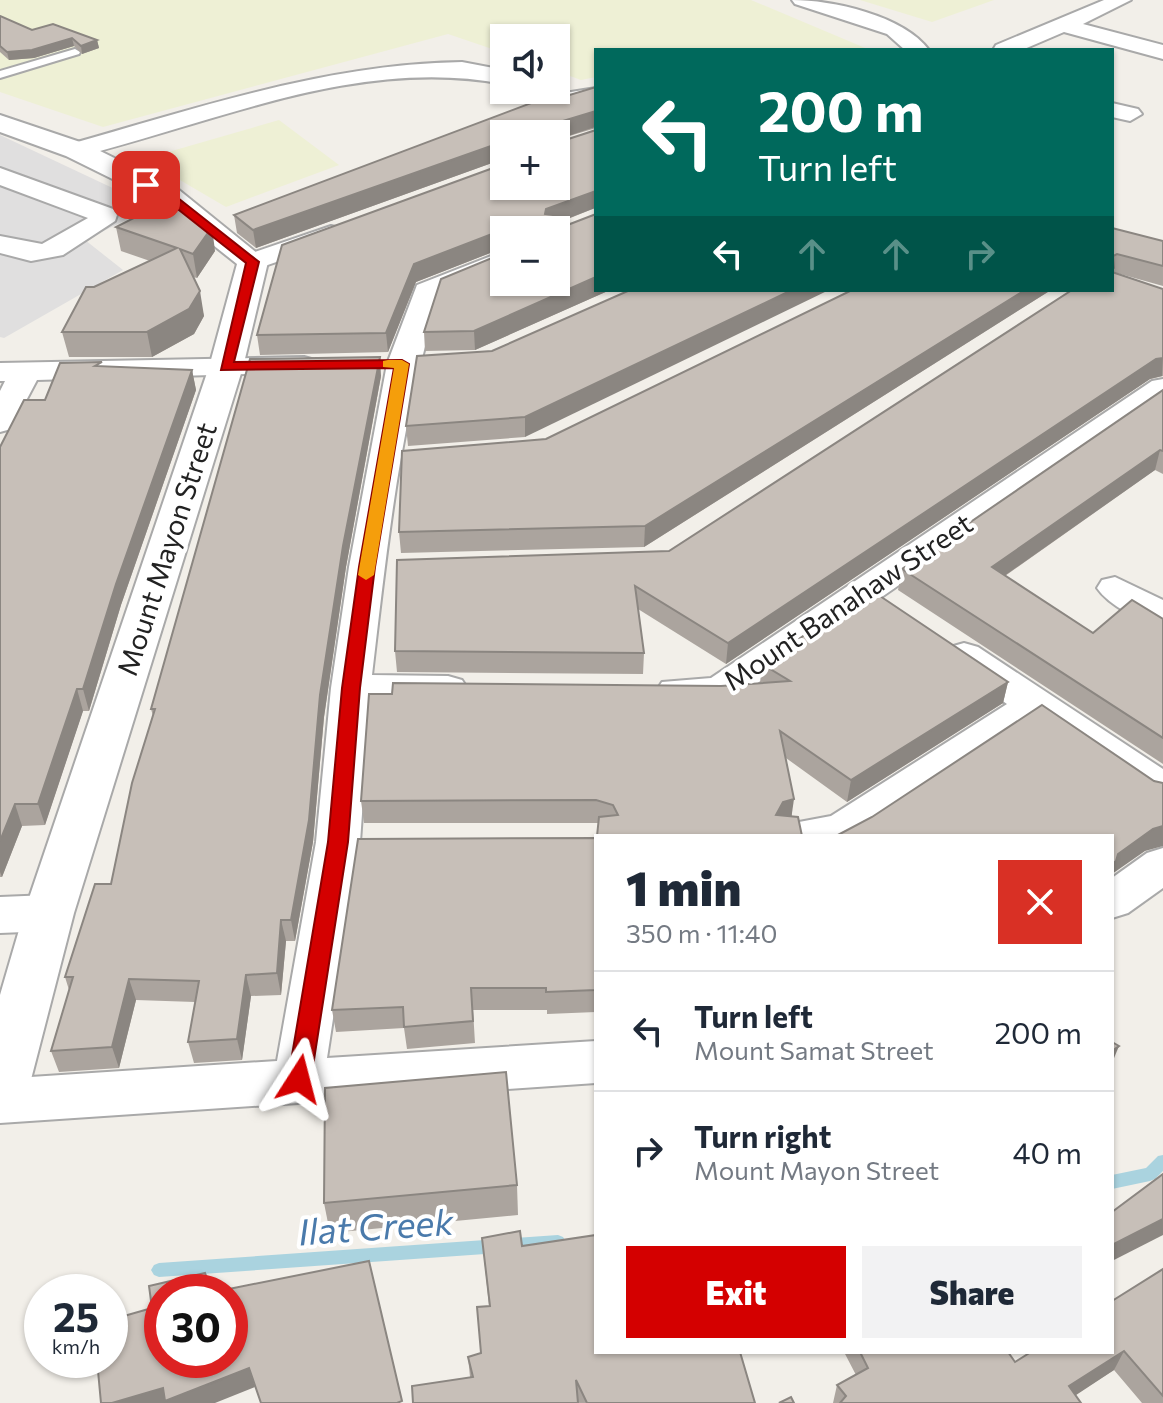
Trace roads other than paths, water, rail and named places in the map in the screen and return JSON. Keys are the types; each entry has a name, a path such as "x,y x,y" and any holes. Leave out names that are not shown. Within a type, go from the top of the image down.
{"street":[{"path":"802,0 894,30 916,48"},
{"path":"1009,48 1121,0"},
{"path":"1062,25 1163,52"},
{"path":"76,150 367,75 470,69 490,74"},
{"path":"570,99 594,96"},
{"path":"0,123 76,150 169,196 253,262 356,224"},
{"path":"0,176 104,215 102,221 40,255 25,255 0,244"},
{"name":"Mount Mayon Street","path":"0,1091 49,913 226,367 253,262"},
{"path":"299,1079 338,842 351,688 383,567 402,459 403,364 427,291 490,265"},
{"path":"0,422 14,370 329,365"},
{"name":"Mount Banahaw Street","path":"643,691 719,691 881,599 1163,388"},
{"path":"1115,588 1163,616"},
{"path":"932,634 1163,789"},
{"path":"351,688 489,689"},
{"path":"815,834 841,831 1034,705"},
{"path":"338,842 383,841"},
{"path":"1114,900 1163,865"},
{"path":"0,915 49,913"},
{"path":"0,1101 299,1079 594,1062"}],"lane":[{"path":"0,75 75,52"}],"waterway":[{"name":"Ilat Creek","path":"1114,1182 1150,1174 1163,1161"},
{"name":"Ilat Creek","path":"159,1270 558,1242"}]}
